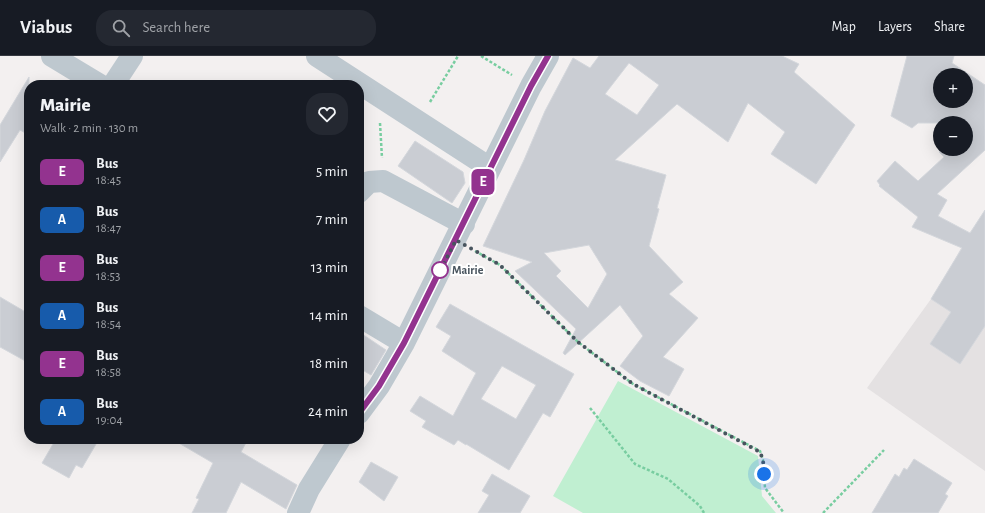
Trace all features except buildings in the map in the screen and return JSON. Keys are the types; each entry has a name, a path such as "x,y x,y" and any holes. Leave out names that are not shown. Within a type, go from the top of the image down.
{"street":[{"path":"52,56 92,80"},
{"path":"116,80 132,56"},
{"path":"317,56 354,80"},
{"path":"364,406 379,386 404,343 531,86 548,56"},
{"path":"364,87 490,168"},
{"path":"364,187 369,182 383,181 460,232"},
{"path":"364,319 404,343"},
{"path":"298,513 309,489 337,444"}],"path":[{"path":"418,121 458,56"},
{"path":"481,56 531,86"},
{"path":"378,96 383,181"},
{"path":"460,232 500,265 578,342 633,384 760,452 763,460 764,488 784,513"},
{"path":"590,408 635,464 668,479 700,506 704,513"},
{"path":"823,513 884,450"}],"shaded area":[{"path":"961,248 985,257 985,471 867,388 931,299"}],"green space":[{"path":"618,381 758,456 762,496 776,513 583,513 553,496"}],"bus line":[{"name":"E","path":"364,406 379,386 404,343 531,86 548,56"}],"place":[{"name":"Mairie","path":"440,270"}],"route":[{"path":"440,270 439,273 456,240 500,265 578,342 633,384 760,452 763,460 764,474"}]}
